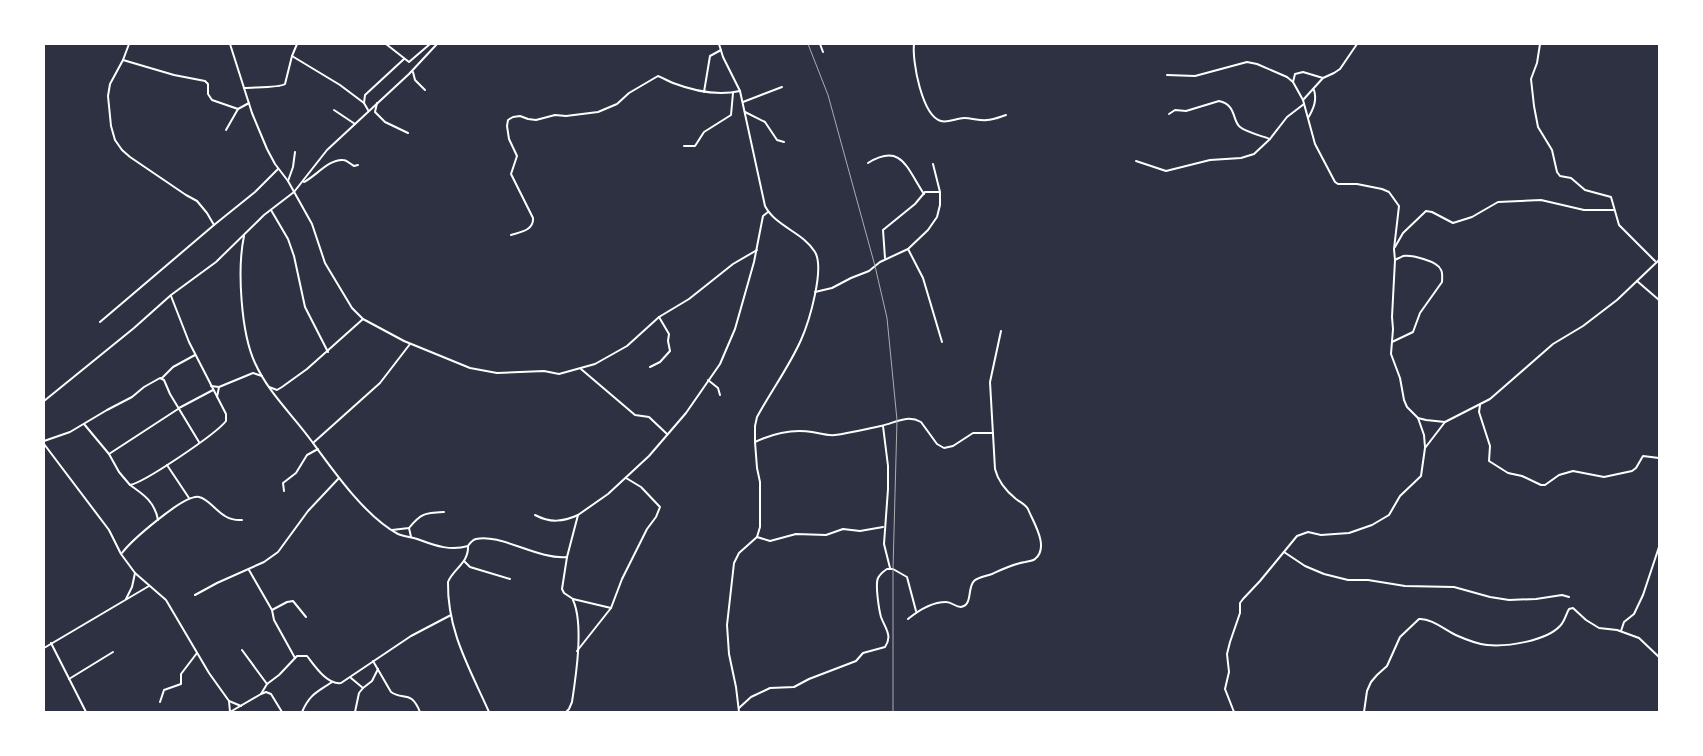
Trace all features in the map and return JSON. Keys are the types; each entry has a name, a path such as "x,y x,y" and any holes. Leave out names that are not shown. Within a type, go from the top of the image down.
{"street":[{"path":"130,44 108,89 111,126 115,140 130,157 197,201 214,225"},
{"path":"230,44 249,103 267,149 278,169 288,181 312,224 325,263 352,308 363,320 410,344 470,368 507,373 544,371 559,374 595,364 619,352 659,317 690,299 733,264 757,250"},
{"path":"244,88 282,86 287,80 290,62 297,44"},
{"path":"386,44 404,59 411,62 430,44"},
{"path":"44,401 134,328 171,295 216,262 271,210 294,192 327,150 413,70 437,44"},
{"path":"719,44 720,50 740,91 762,198 768,212 810,245 820,266 802,340 757,417 755,426 761,515 757,537 736,557 730,589 727,638 739,712"},
{"path":"820,44 823,52"},
{"path":"914,44 914,63 918,82 927,107 937,119 945,122 962,118 986,121 1006,115"},
{"path":"1303,100 1323,78 1340,68 1357,44"},
{"path":"1425,448 1446,422 1480,405 1496,394 1553,344 1583,326 1612,304 1658,261 1652,259 1635,239 1621,227 1611,197 1585,190 1570,178 1560,176 1557,172 1552,150 1538,127 1534,106 1531,79 1537,63 1540,44"},
{"path":"704,92 710,56 720,50"},
{"path":"292,56 340,85 364,103 369,111"},
{"path":"364,103 368,92 404,59"},
{"path":"123,60 174,75 205,81 208,84 208,94 212,100 238,109"},
{"path":"290,62 298,60"},
{"path":"1167,75 1195,76 1247,62 1257,64 1293,82 1303,100 1315,144 1336,183 1357,184 1389,192 1399,209 1394,249 1391,354 1400,378 1407,408 1418,418 1424,435 1425,448 1421,476 1400,496 1386,518 1348,533 1321,535 1303,532 1291,541 1284,552 1240,603 1240,613 1228,647 1227,661 1229,674 1225,686 1234,712"},
{"path":"413,70 415,80 425,90"},
{"path":"1293,82 1295,74 1299,72 1323,78"},
{"path":"511,235 526,230 534,222 511,174 518,156 509,139 507,126 509,119 513,116 536,120 555,115 598,112 617,104 629,93 658,76 671,83 704,92 733,93 740,91"},
{"path":"743,102 782,87"},
{"path":"1308,118 1313,111 1316,98 1314,90"},
{"path":"684,146 695,146 704,132 730,116 733,93"},
{"path":"1169,114 1175,110 1186,112 1222,101 1233,111 1236,122 1241,129 1270,139"},
{"path":"226,130 238,109 249,103"},
{"path":"377,103 375,112 379,117 408,134"},
{"path":"1136,161 1166,171 1210,160 1241,158 1254,154 1270,139 1287,117 1304,104"},
{"path":"334,110 356,124"},
{"path":"745,112 765,122 777,140 784,142"},
{"path":"288,181 293,167 295,152"},
{"path":"868,164 884,156 895,156 904,162 924,194"},
{"path":"302,183 313,177 321,169 337,161 346,161 354,166 358,165"},
{"path":"815,292 832,288 850,278 869,272 877,263 885,258 908,249 934,223 940,211 940,192 933,164"},
{"path":"100,322 255,192 278,169"},
{"path":"885,258 883,230 928,191 940,192"},
{"path":"1394,249 1403,233 1426,211 1432,212 1453,223 1472,217 1498,202 1541,200 1584,210 1614,210"},
{"path":"271,210 288,239 294,256 305,307 328,352"},
{"path":"535,515 545,520 554,521 565,520 578,515 608,494 649,456 691,406 720,364 735,330 757,250 763,216 768,212"},
{"path":"244,236 241,260 241,301 243,318 255,364 274,396 313,442 348,489 375,517 399,534 445,548 468,546 475,539 498,540 553,557 567,557"},
{"path":"908,249 923,278 942,342"},
{"path":"1391,343 1413,332 1420,313 1442,282 1441,269 1436,263 1407,256 1395,260"},
{"path":"1637,281 1659,300"},
{"path":"130,485 139,482 167,465 226,421 226,414 184,332 171,295"},
{"path":"650,368 660,362 670,351 669,334 659,317"},
{"path":"268,387 277,390 282,387 328,352 363,320"},
{"path":"908,619 916,612 931,605 946,602 959,607 962,606 969,600 971,587 975,580 1013,565 1035,560 1039,554 1041,547 1040,538 1028,509 1006,489 996,473 994,465 990,382 1001,331"},
{"path":"313,442 380,383 410,344"},
{"path":"195,355 168,371 162,378 132,397 84,424 44,443 109,530 121,554 135,573 166,600 208,673 229,701 241,706"},
{"path":"253,373 255,364"},
{"path":"581,368 634,415 649,416 667,434"},
{"path":"211,386 219,387 253,373 263,377"},
{"path":"162,378 198,442"},
{"path":"708,380 718,388 720,396"},
{"path":"217,397 219,387"},
{"path":"109,454 179,408 213,390"},
{"path":"1480,405 1479,412 1490,446 1489,460 1508,472 1522,476 1539,485 1545,485 1559,475 1573,471 1604,477 1632,471 1643,456 1659,458"},
{"path":"1418,418 1446,422"},
{"path":"755,442 776,434 805,432 834,435 883,426 897,420 918,420 922,422 937,444 944,448 953,446 972,433 993,433"},
{"path":"84,424 109,454 119,472 130,485 149,499 158,520"},
{"path":"883,426 888,466 884,544 890,568 910,581 916,612"},
{"path":"284,491 283,483 296,473 307,455 318,449"},
{"path":"167,465 190,499"},
{"path":"195,595 217,582 241,571 249,570 281,550 308,511 339,478"},
{"path":"577,651 611,608 622,579 660,507 641,487 626,478"},
{"path":"121,554 131,542 158,520 195,497 202,498 233,520 242,520"},
{"path":"410,537 409,528 418,516 444,512"},
{"path":"578,515 567,557 562,588 564,593 572,599 611,608"},
{"path":"757,537 770,542 796,534 826,535 843,529 860,531 884,527"},
{"path":"392,530 409,528"},
{"path":"468,546 468,553 464,561 448,582 451,615 462,656 489,712"},
{"path":"1621,631 1624,622 1634,614 1643,595 1652,564 1659,551 1659,546"},
{"path":"1284,552 1305,566 1324,574 1348,580 1368,580 1405,586 1454,587 1509,600 1536,599 1562,595 1569,597"},
{"path":"464,561 470,567 510,579"},
{"path":"739,708 751,697 770,688 792,688 809,679 856,661 863,653 885,647 888,643 888,634 881,617 877,581 883,572 890,568"},
{"path":"249,570 272,610 274,620 295,658"},
{"path":"126,600 132,587 135,573"},
{"path":"44,648 149,586"},
{"path":"566,712 572,702 579,620 572,599"},
{"path":"272,610 293,601 306,617"},
{"path":"1364,712 1367,691 1371,682 1387,666 1400,637 1419,620 1426,620 1458,637 1486,645 1508,645 1546,636 1562,625 1571,608 1577,610 1586,620 1599,628 1621,631 1638,638 1659,657"},
{"path":"260,694 267,684 279,675 295,658 300,656 307,656 320,672 332,682 341,683 411,636 451,615"},
{"path":"51,643 86,712"},
{"path":"242,650 267,684"},
{"path":"69,679 113,652"},
{"path":"160,702 164,690 181,684 181,674 197,653"},
{"path":"373,661 391,692 393,694 406,695 416,704 420,712"},
{"path":"355,712 359,693 372,681 378,669"},
{"path":"350,677 363,688"},
{"path":"302,712 307,700 332,682"},
{"path":"229,701 230,712 266,692 271,694 282,712"}],"railway":[{"path":"808,44 828,95 875,266 887,318 897,420 893,569 893,712"}]}
